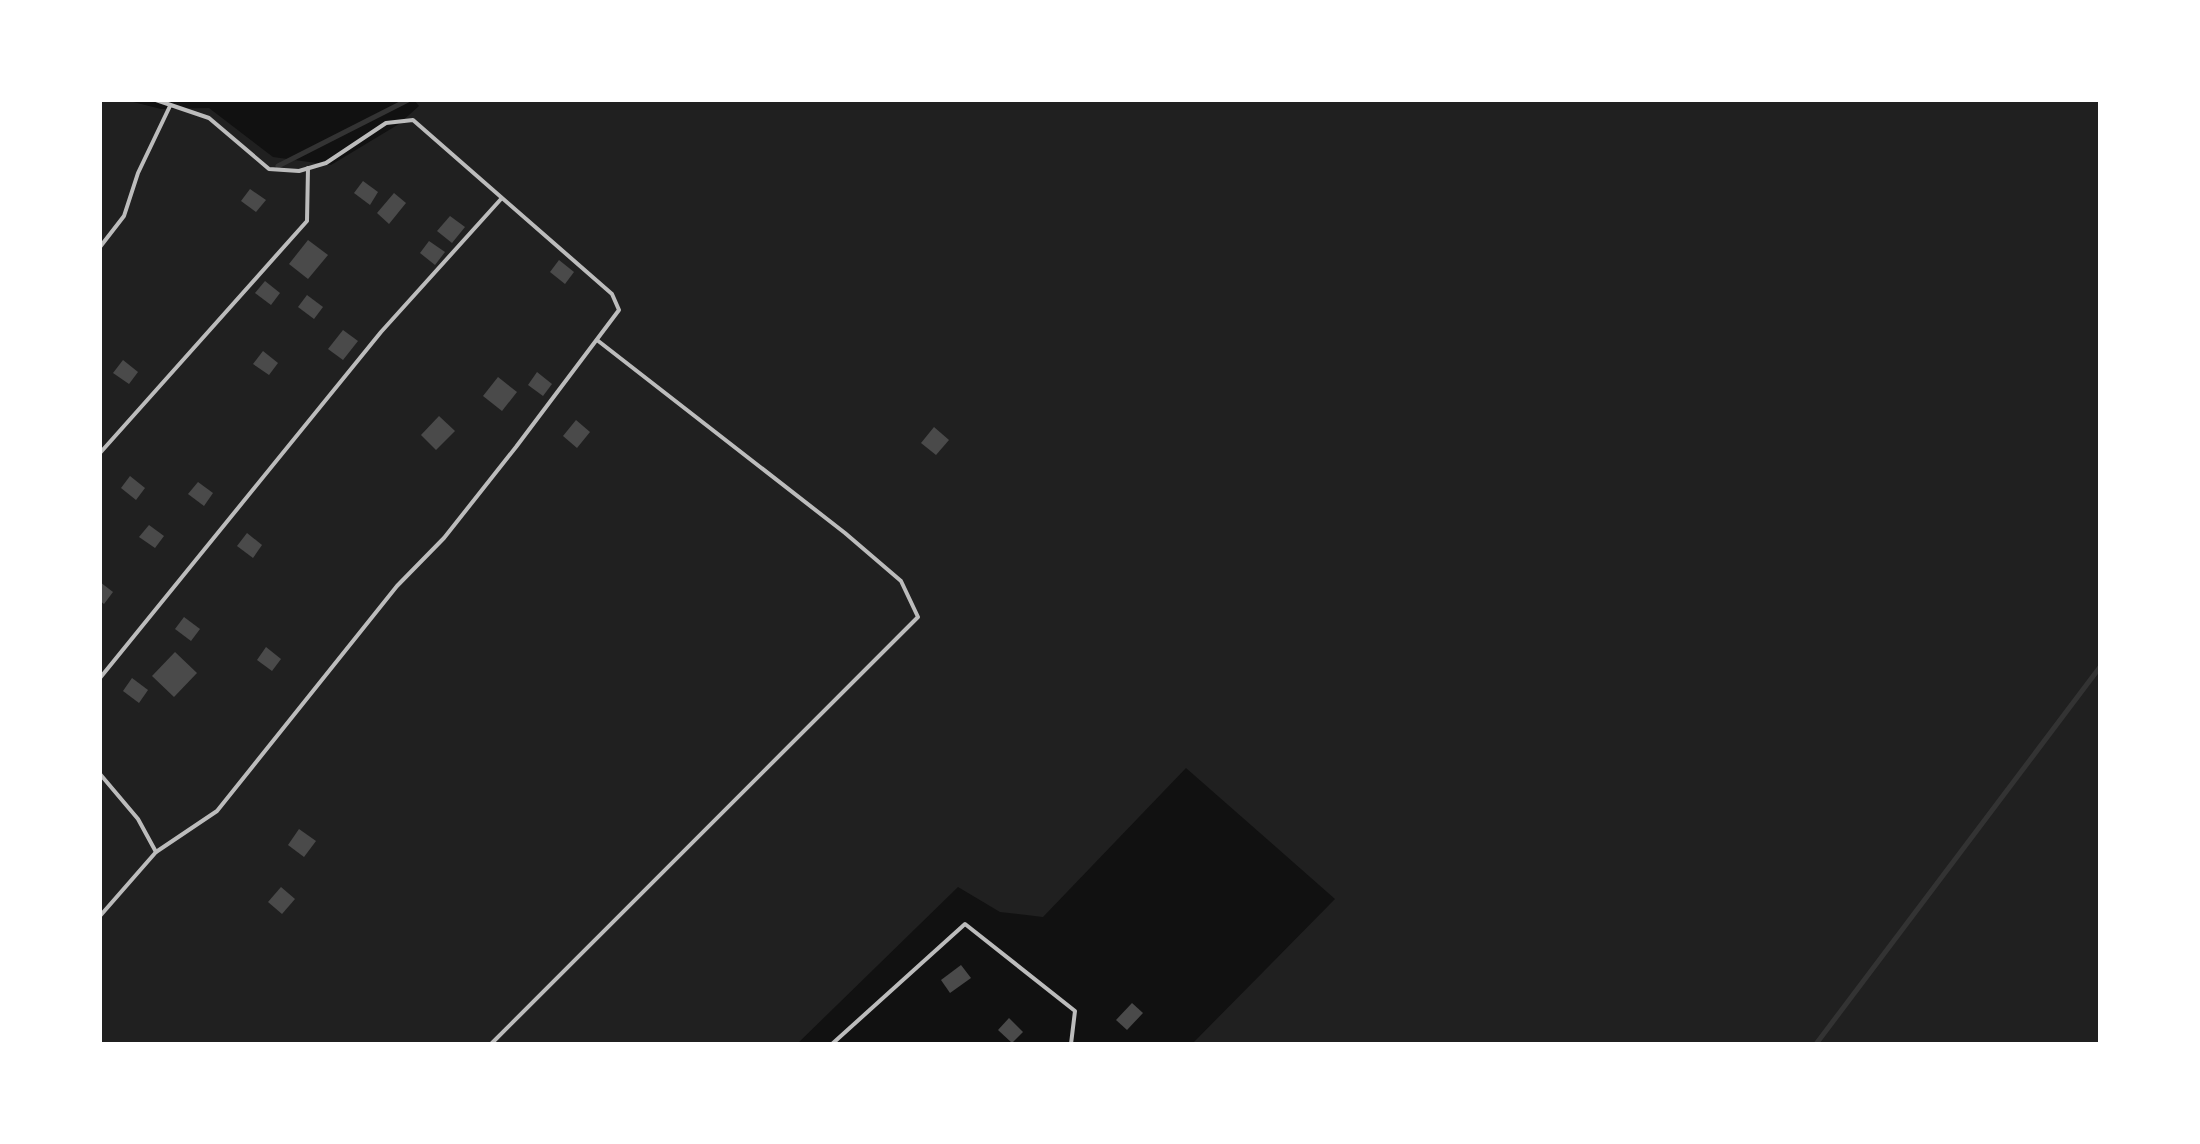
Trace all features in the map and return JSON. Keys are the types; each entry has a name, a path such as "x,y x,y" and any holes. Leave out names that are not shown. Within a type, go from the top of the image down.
{"lane":[{"path":"100,916 156,852 217,811 397,586 444,538 619,310 612,294 413,120 386,123 326,163 299,171 269,169 209,118 156,100"},
{"path":"100,247 124,216 138,173 170,106"},
{"path":"100,453 307,221 308,168"},
{"path":"100,678 381,332 502,198"},
{"path":"491,1044 918,617 901,581 845,533 597,340"},
{"path":"100,774 138,819 156,852"},
{"path":"832,1044 965,924 1075,1011 1071,1044"}],"shaded area":[{"path":"100,100 125,100 161,109 209,108 273,157 331,165 399,124 419,106 414,100 2100,100 2100,1044 1192,1044 1335,899 1186,768 1043,917 1000,912 958,887 797,1044 100,1044"}],"building":[{"path":"363,181 378,192 370,205 354,193"},
{"path":"250,189 266,200 256,212 241,201"},
{"path":"394,193 406,203 389,224 377,213"},
{"path":"450,216 465,227 452,243 437,231"},
{"path":"308,240 328,255 308,279 289,264"},
{"path":"429,241 445,252 435,265 420,253"},
{"path":"559,260 574,272 565,284 550,272"},
{"path":"265,281 280,293 271,305 255,293"},
{"path":"307,295 323,307 314,319 298,307"},
{"path":"343,330 358,341 343,360 328,349"},
{"path":"263,351 278,363 269,375 253,364"},
{"path":"123,360 138,372 129,384 113,373"},
{"path":"537,372 552,384 543,396 528,385"},
{"path":"498,377 517,392 502,411 483,396"},
{"path":"439,416 455,431 436,450 421,435"},
{"path":"576,420 590,432 577,448 563,436"},
{"path":"934,427 949,440 936,455 921,443"},
{"path":"130,476 145,488 136,500 121,488"},
{"path":"198,482 213,493 204,506 188,494"},
{"path":"149,525 164,536 155,548 139,537"},
{"path":"247,533 262,545 253,558 237,546"},
{"path":"100,582 113,592 104,604 100,601"},
{"path":"184,617 200,629 191,641 175,629"},
{"path":"266,647 281,659 272,671 257,660"},
{"path":"175,652 197,673 174,697 152,676"},
{"path":"132,678 148,690 139,703 123,691"},
{"path":"299,829 316,841 304,857 288,845"},
{"path":"281,887 295,899 282,914 268,902"},
{"path":"961,965 971,978 950,993 941,980"},
{"path":"1132,1003 1143,1013 1127,1030 1116,1020"},
{"path":"1009,1018 1023,1032 1012,1043 998,1030"}],"waterway":[{"path":"278,166 408,100"},
{"path":"1816,1044 2100,667"}]}
